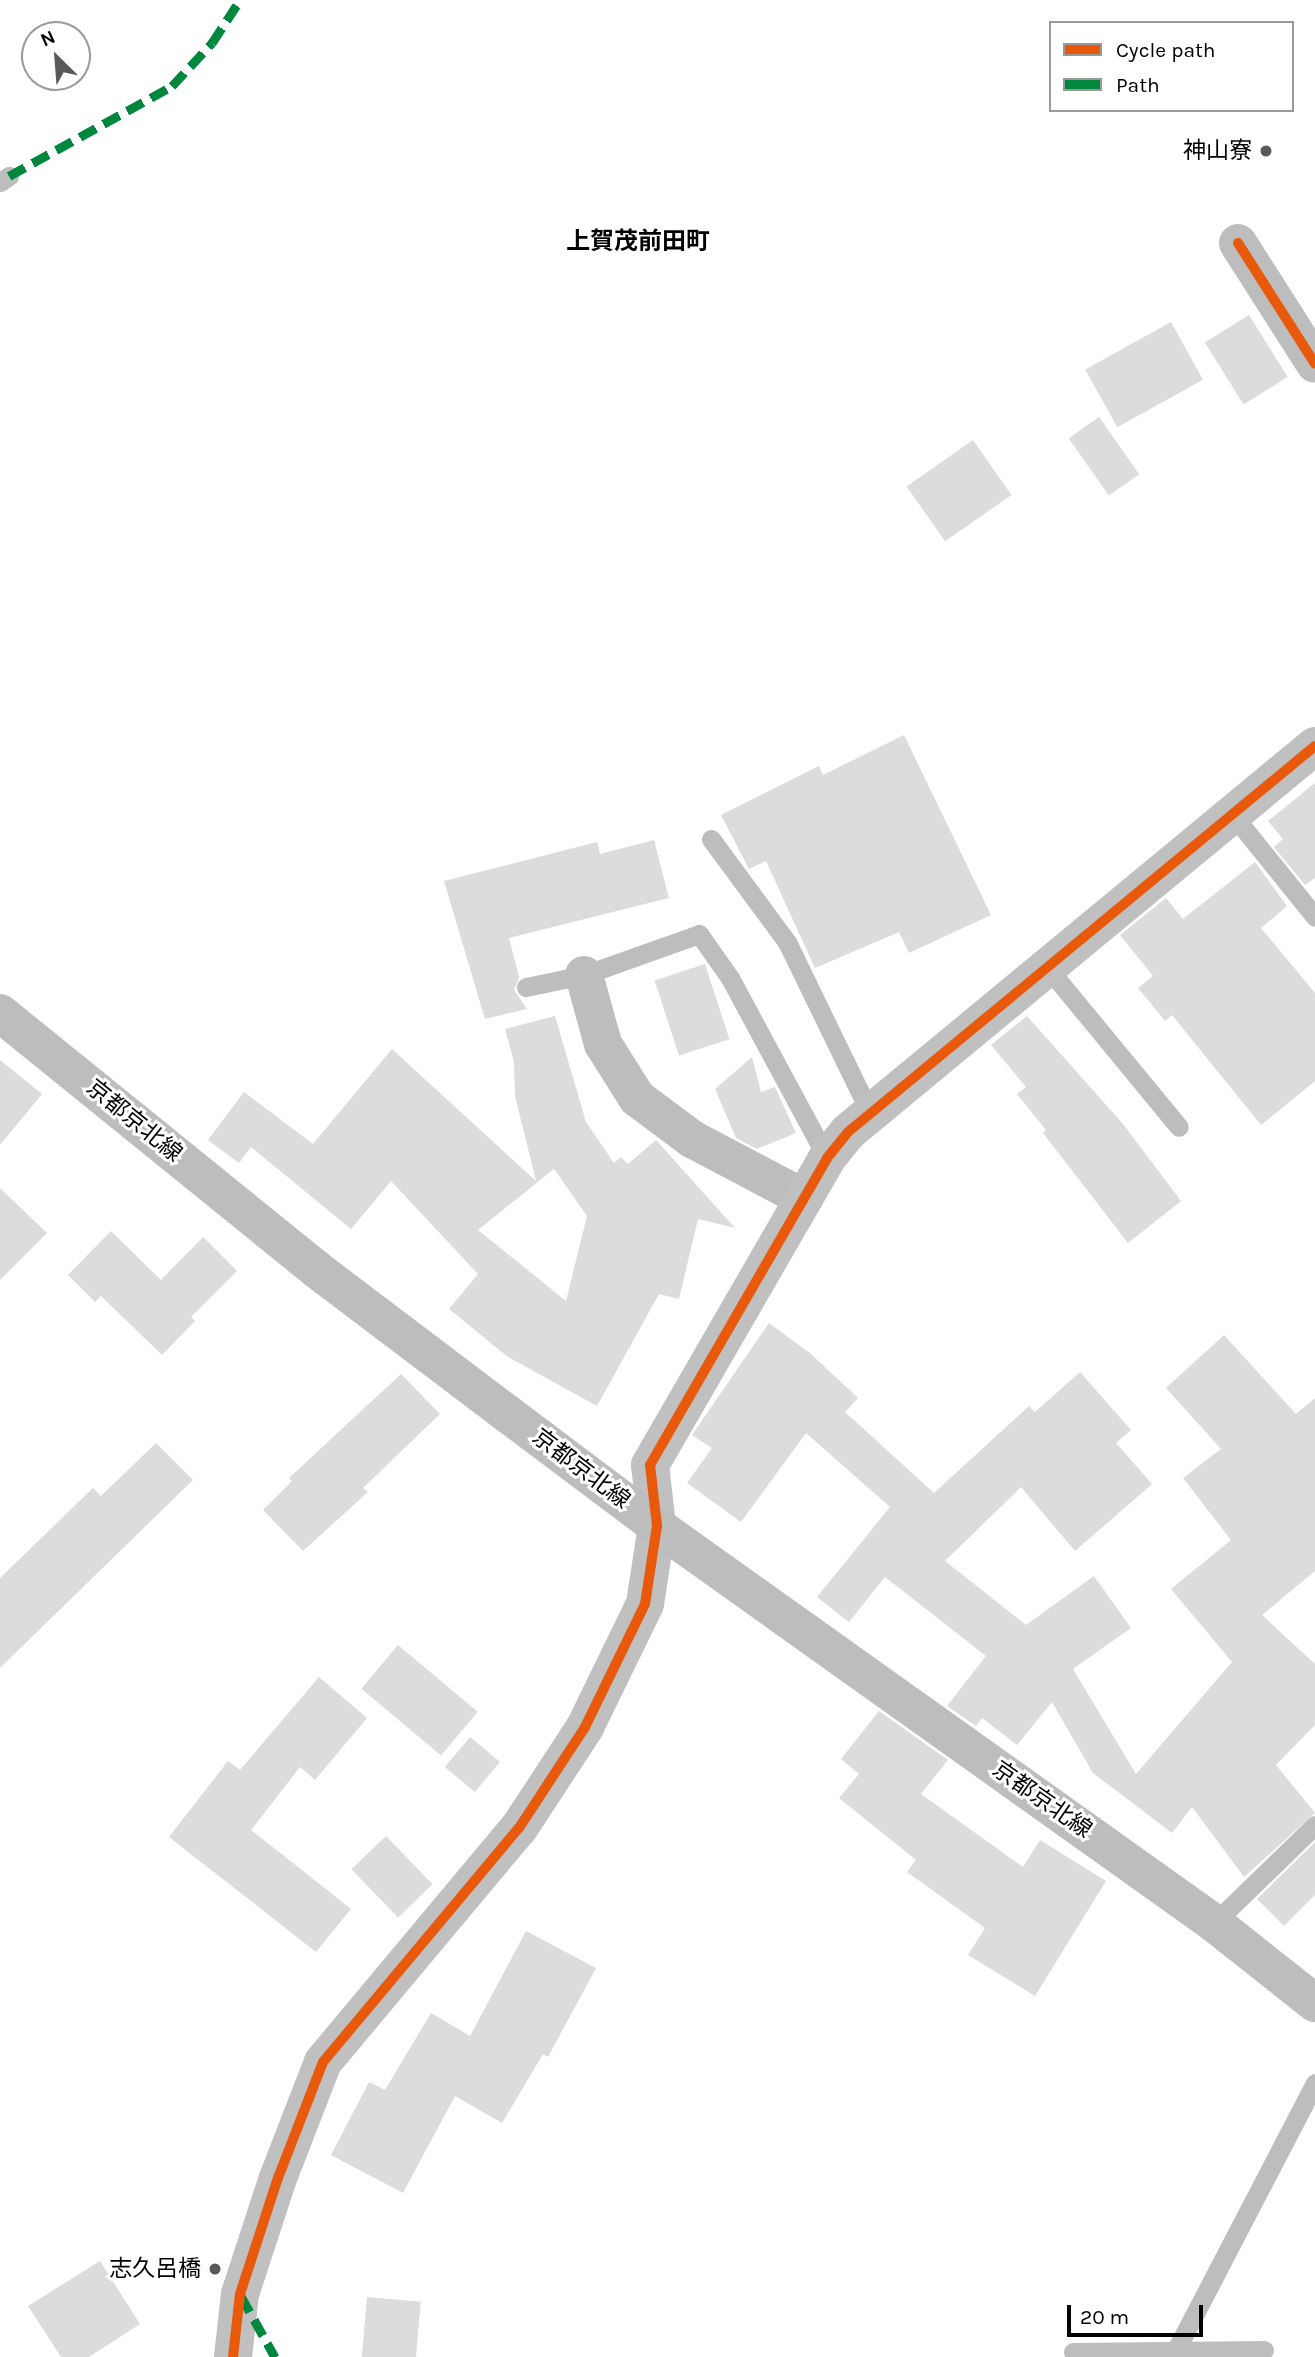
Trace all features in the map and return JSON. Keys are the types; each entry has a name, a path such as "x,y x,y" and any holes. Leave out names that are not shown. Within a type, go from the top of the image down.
{"main road":[{"path":"1238,243 1315,363"},
{"path":"584,975 603,1044 637,1098 692,1139 804,1198"},
{"name":"京都京北線","path":"0,1013 316,1269 657,1526 1214,1923 1315,2003"}],"street":[{"path":"233,2357 240,2294 278,2178 323,2062 519,1828 585,1727 645,1604 657,1526 650,1465 827,1158 870,1113 1315,746"}],"lane":[{"path":"1232,814 1315,917"},
{"path":"710,839 787,942 870,1113"},
{"path":"526,987 584,975 699,934 730,978 827,1158"},
{"path":"1047,967 1179,1127"},
{"path":"1214,1923 1315,1825"},
{"path":"1176,2350 1315,2083"},
{"path":"1073,2352 1264,2350"}],"building":[{"path":"1249,315 1288,377 1244,404 1205,343"},
{"path":"1171,322 1203,380 1117,427 1085,370"},
{"path":"1099,417 1139,474 1109,496 1069,438"},
{"path":"973,440 1011,495 945,541 907,486"},
{"path":"904,735 991,915 909,953 899,932 815,968 766,861 749,869 721,815 819,766 823,775"},
{"path":"1315,783 1315,878 1305,885 1274,847 1283,839 1268,821"},
{"path":"654,840 669,898 509,938 519,977 514,990 527,1009 485,1019 444,881 597,842 600,854"},
{"path":"1255,862 1287,906 1261,928 1315,993 1315,1081 1261,1125 1172,1015 1165,1021 1138,988 1153,976 1120,935 1166,898 1183,919"},
{"path":"705,964 729,1039 679,1056 655,980"},
{"path":"555,1016 586,1122 614,1163 621,1157 628,1164 656,1140 735,1228 698,1219 679,1299 659,1294 597,1406 508,1357 449,1309 478,1274 391,1181 351,1229 251,1147 239,1163 208,1140 244,1092 313,1144 392,1049 536,1181 515,1096 514,1062 505,1029","holes":["554,1169 587,1216 566,1301 478,1230"]},
{"path":"1027,1016 1123,1124 1181,1201 1128,1243 1043,1133 1046,1130 1017,1094 1026,1087 991,1045"},
{"path":"752,1057 761,1092 775,1087 796,1133 757,1149 736,1138 715,1089"},
{"path":"0,1060 42,1094 0,1145"},
{"path":"0,1188 47,1233 0,1280"},
{"path":"111,1231 161,1280 203,1237 237,1271 191,1317 195,1321 162,1355 101,1296 95,1302 68,1275"},
{"path":"769,1323 811,1354 858,1398 845,1412 934,1493 1029,1406 1035,1412 1080,1372 1131,1430 1116,1443 1152,1484 1075,1551 1021,1487 945,1561 1026,1625 1094,1576 1131,1628 1073,1669 1136,1774 1232,1662 1171,1589 1231,1540 1183,1478 1221,1449 1166,1388 1224,1335 1296,1414 1315,1398 1315,1571 1262,1615 1315,1664 1315,1725 1276,1765 1315,1813 1244,1877 1192,1807 1172,1833 1093,1773 1052,1702 1017,1745 982,1718 976,1726 947,1706 986,1656 885,1577 849,1622 817,1597 890,1507 806,1433 741,1522 687,1483 712,1448 692,1435"},
{"path":"401,1374 440,1414 363,1488 368,1492 303,1551 263,1510 292,1481 289,1478"},
{"path":"156,1443 193,1480 0,1668 0,1578 93,1488 101,1496"},
{"path":"398,1645 478,1712 441,1756 361,1689"},
{"path":"319,1677 367,1718 315,1780 300,1767 251,1830 351,1909 316,1952 169,1837 228,1761 240,1770"},
{"path":"879,1711 948,1760 921,1794 1023,1867 1040,1840 1106,1881 1035,1996 968,1955 985,1928 907,1872 916,1860 839,1798 859,1774 841,1759"},
{"path":"470,1737 500,1762 475,1792 445,1767"},
{"path":"386,1836 433,1884 398,1918 351,1869"},
{"path":"1315,1842 1315,1895 1284,1926 1257,1899"},
{"path":"526,1931 596,1968 548,2057 543,2054 502,2123 455,2096 403,2193 331,2155 369,2082 385,2090 431,2013 470,2036"},
{"path":"100,2261 140,2324 89,2357 61,2357 28,2306"},
{"path":"367,2297 421,2302 416,2357 362,2357"}],"marked path":[{"path":"9,176 172,86 212,43 240,0"},
{"path":"241,2296 275,2357"}],"cycle path":[{"path":"1238,243 1315,364"},
{"path":"233,2357 240,2294 278,2178 323,2062 519,1828 585,1727 645,1604 657,1526 650,1465 827,1158 848,1132 1315,746"}],"place":[{"name":"神山寮","path":"1266,151"},
{"name":"志久呂橋","path":"215,2269"}],"district":[{"name":"上賀茂前田町","path":"638,242"}]}
